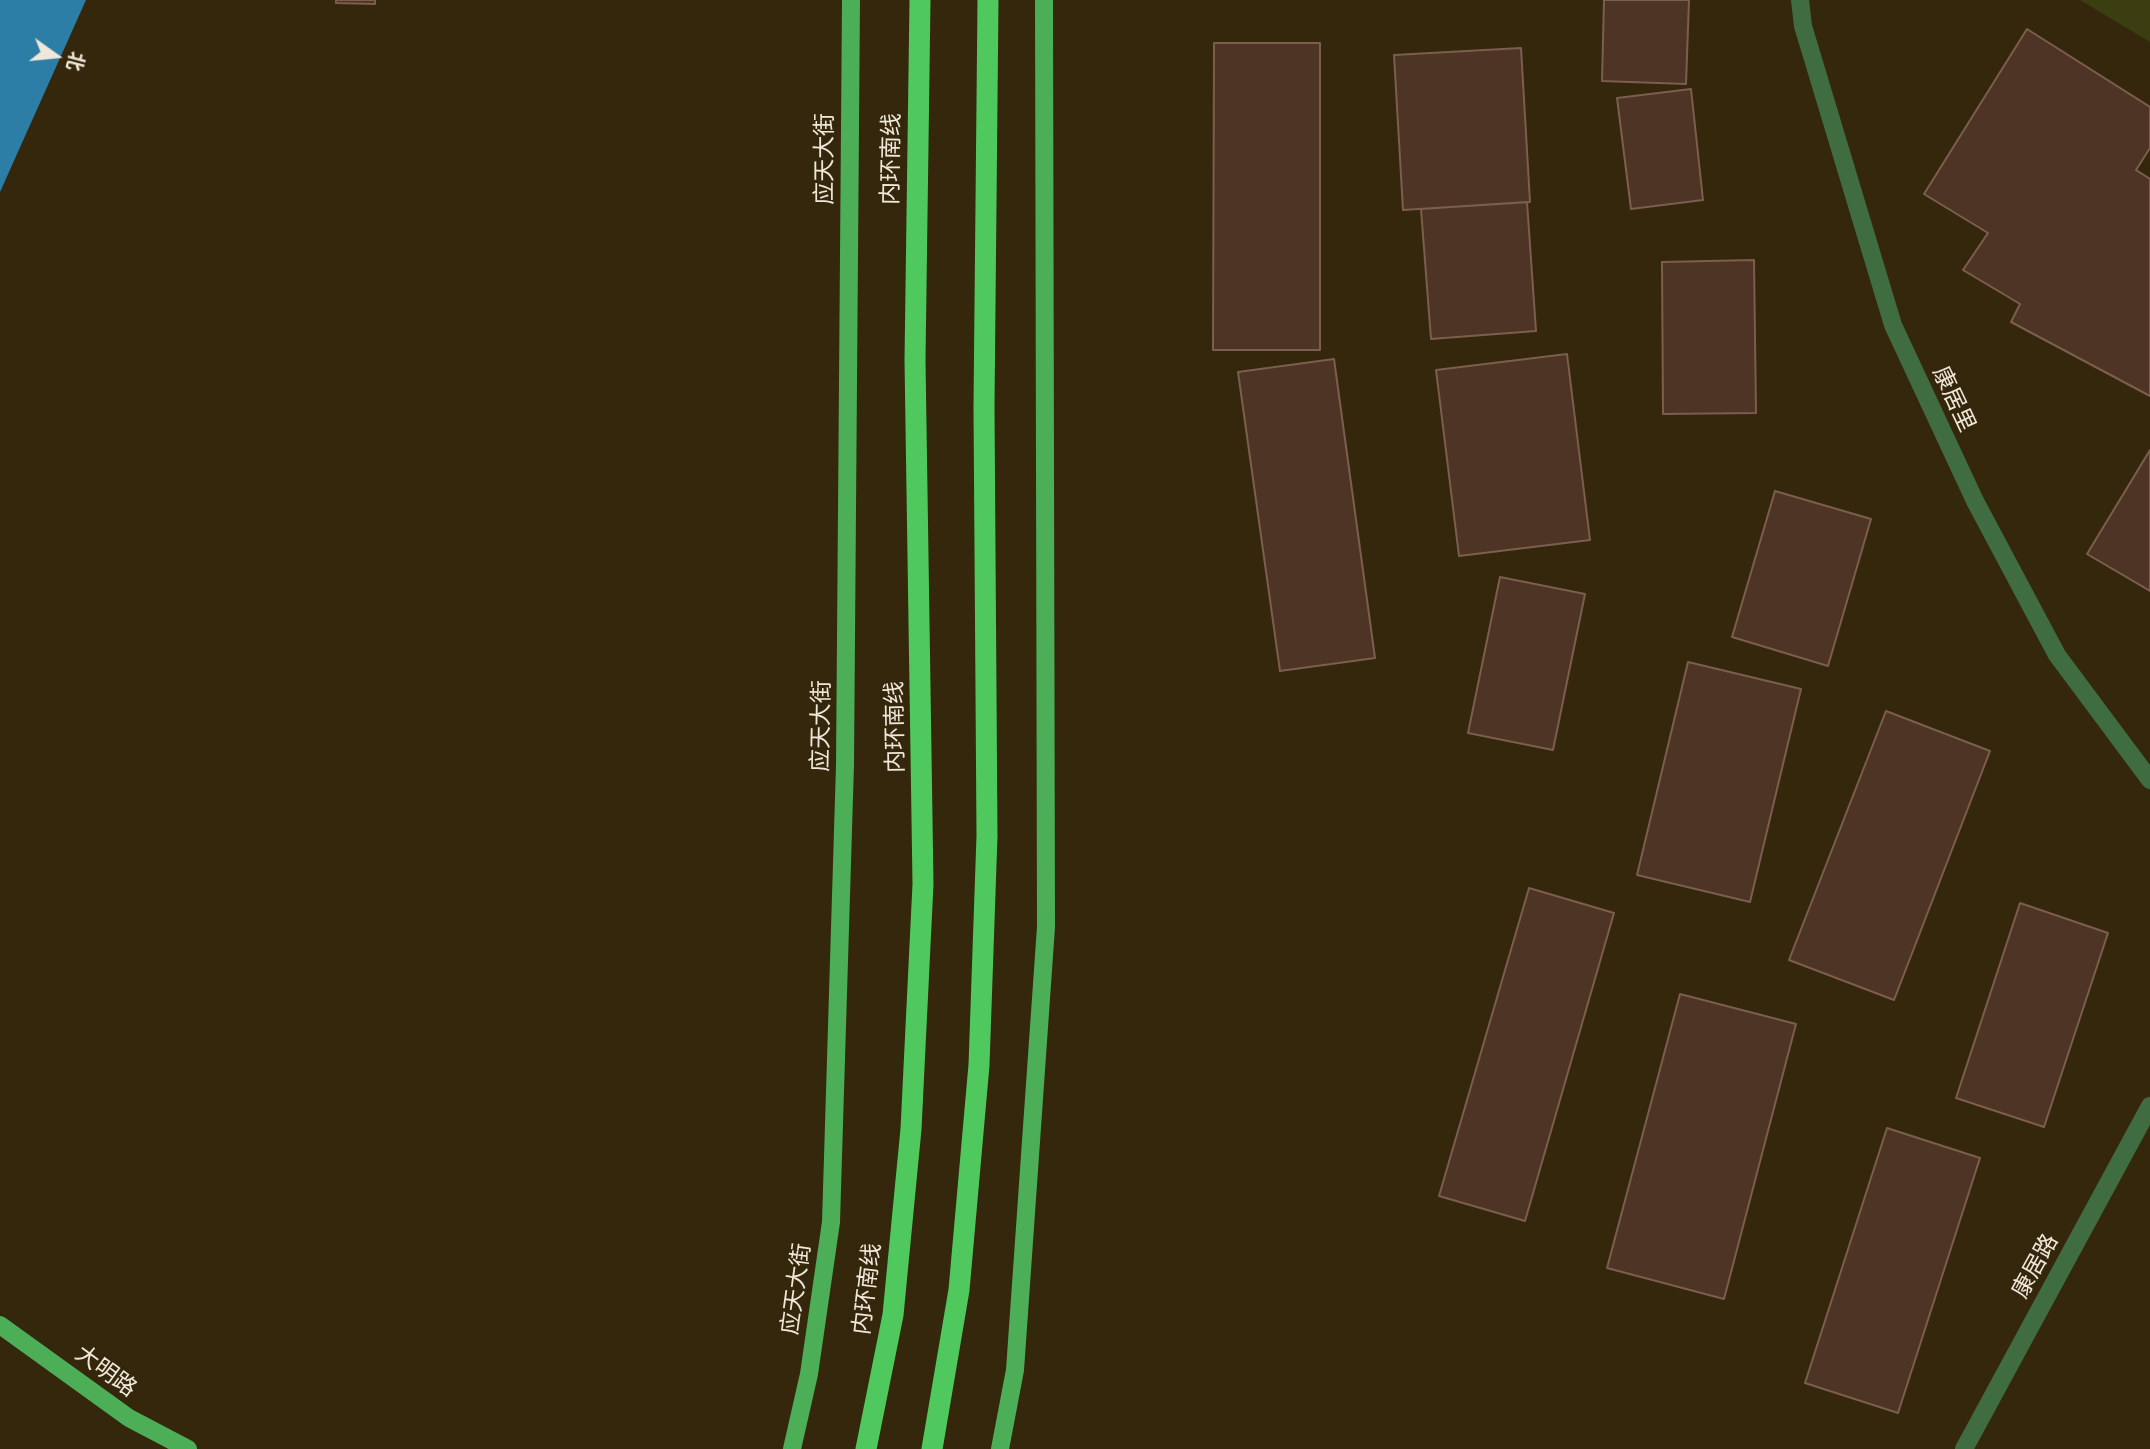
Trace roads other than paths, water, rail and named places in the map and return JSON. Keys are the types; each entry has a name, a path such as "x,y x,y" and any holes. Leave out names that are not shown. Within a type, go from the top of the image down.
{"highway":[{"name":"内环南线","path":"866,1449 894,1302 911,1129 923,884 915,360 920,0"},
{"path":"932,1449 959,1290 980,1038 987,836 984,407 988,0"}],"main road":[{"name":"应天大街","path":"792,1449 809,1374 831,1222 845,765 851,0"},
{"path":"1000,1449 1015,1370 1046,927 1044,0"},
{"name":"大明路","path":"0,1325 129,1418 188,1449"}],"street":[{"name":"康居里","path":"1800,0 1803,26 1893,325 1975,501 2057,655 2150,780"},
{"name":"康居路","path":"1964,1449 2150,1106"}],"water":[{"path":"0,0 86,0 0,192"}]}
